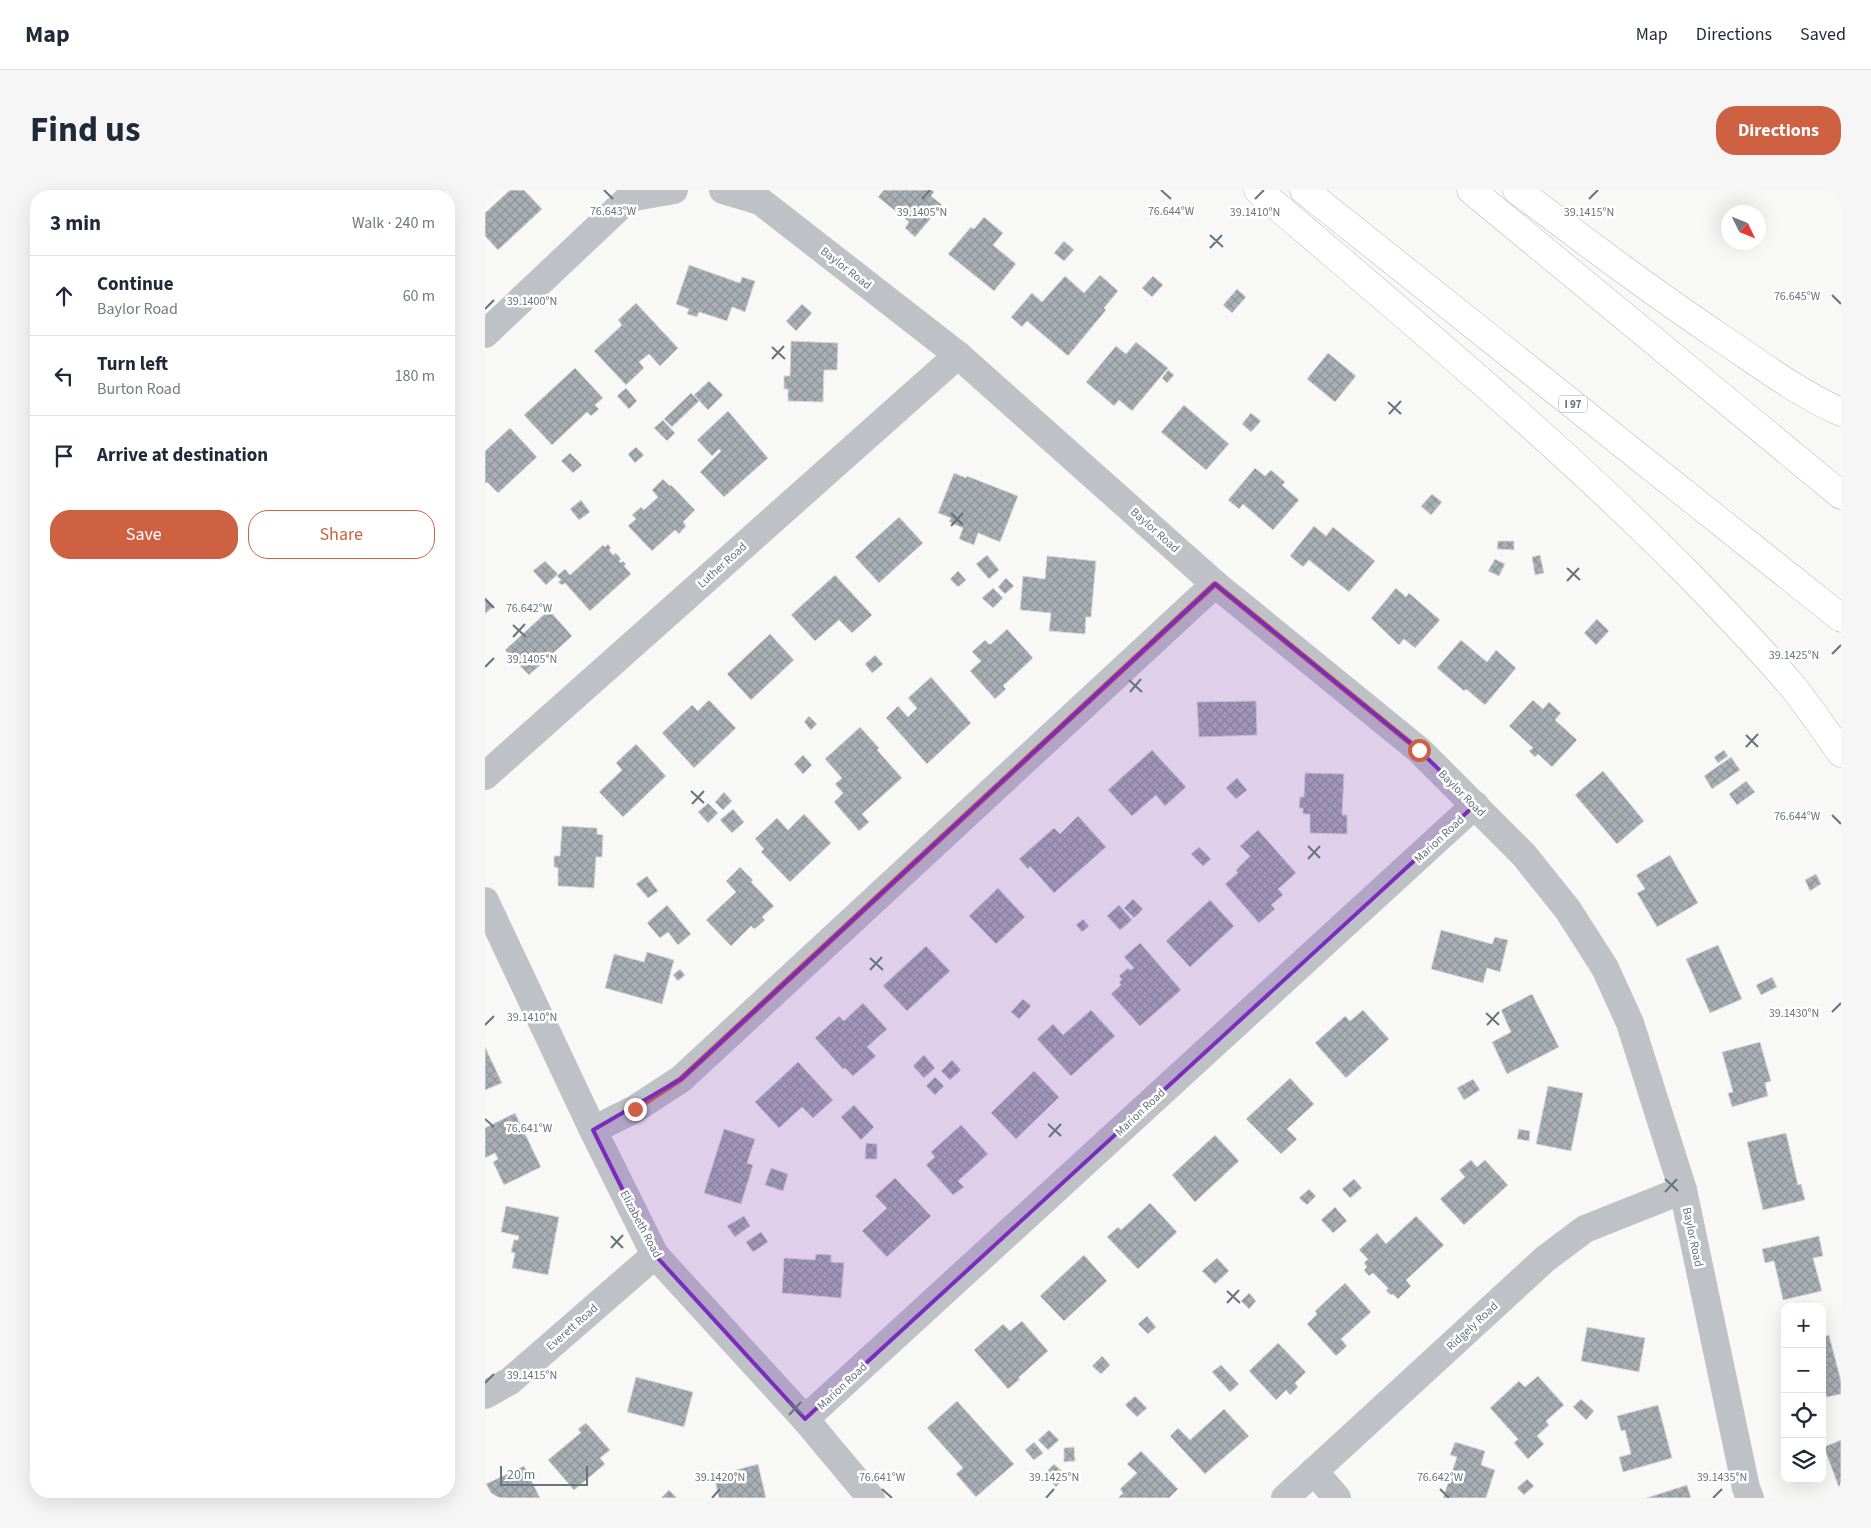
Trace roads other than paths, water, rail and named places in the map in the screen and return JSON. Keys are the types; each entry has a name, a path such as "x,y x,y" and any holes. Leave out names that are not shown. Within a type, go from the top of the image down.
{"highway":[{"path":"1258,190 1476,375 1564,454 1644,530 1733,622 1793,688 1841,753"},
{"name":"I 97","path":"1304,190 1841,618"},
{"path":"1471,190 1841,496"},
{"path":"1517,190 1674,306 1749,358 1826,405 1841,412"}],"street":[{"path":"485,334 629,198 674,190"},
{"name":"Baylor Road","path":"723,190 760,201 958,355 1215,584 1419,750 1524,855 1568,910 1605,968 1630,1023 1683,1190 1746,1488 1750,1498"},
{"name":"Luther Road","path":"485,776 958,355"},
{"path":"593,1130 635,1109 681,1079 1215,584"},
{"name":"Marion Road","path":"805,1420 1475,805"},
{"name":"Elizabeth Road","path":"485,901 593,1130 655,1255 805,1420 871,1498"},
{"name":"Ridgely Road","path":"1285,1498 1545,1259 1585,1229 1683,1190"},
{"name":"Everett Road","path":"485,1395 510,1381 655,1255"},
{"path":"1314,1471 1337,1498"}]}
